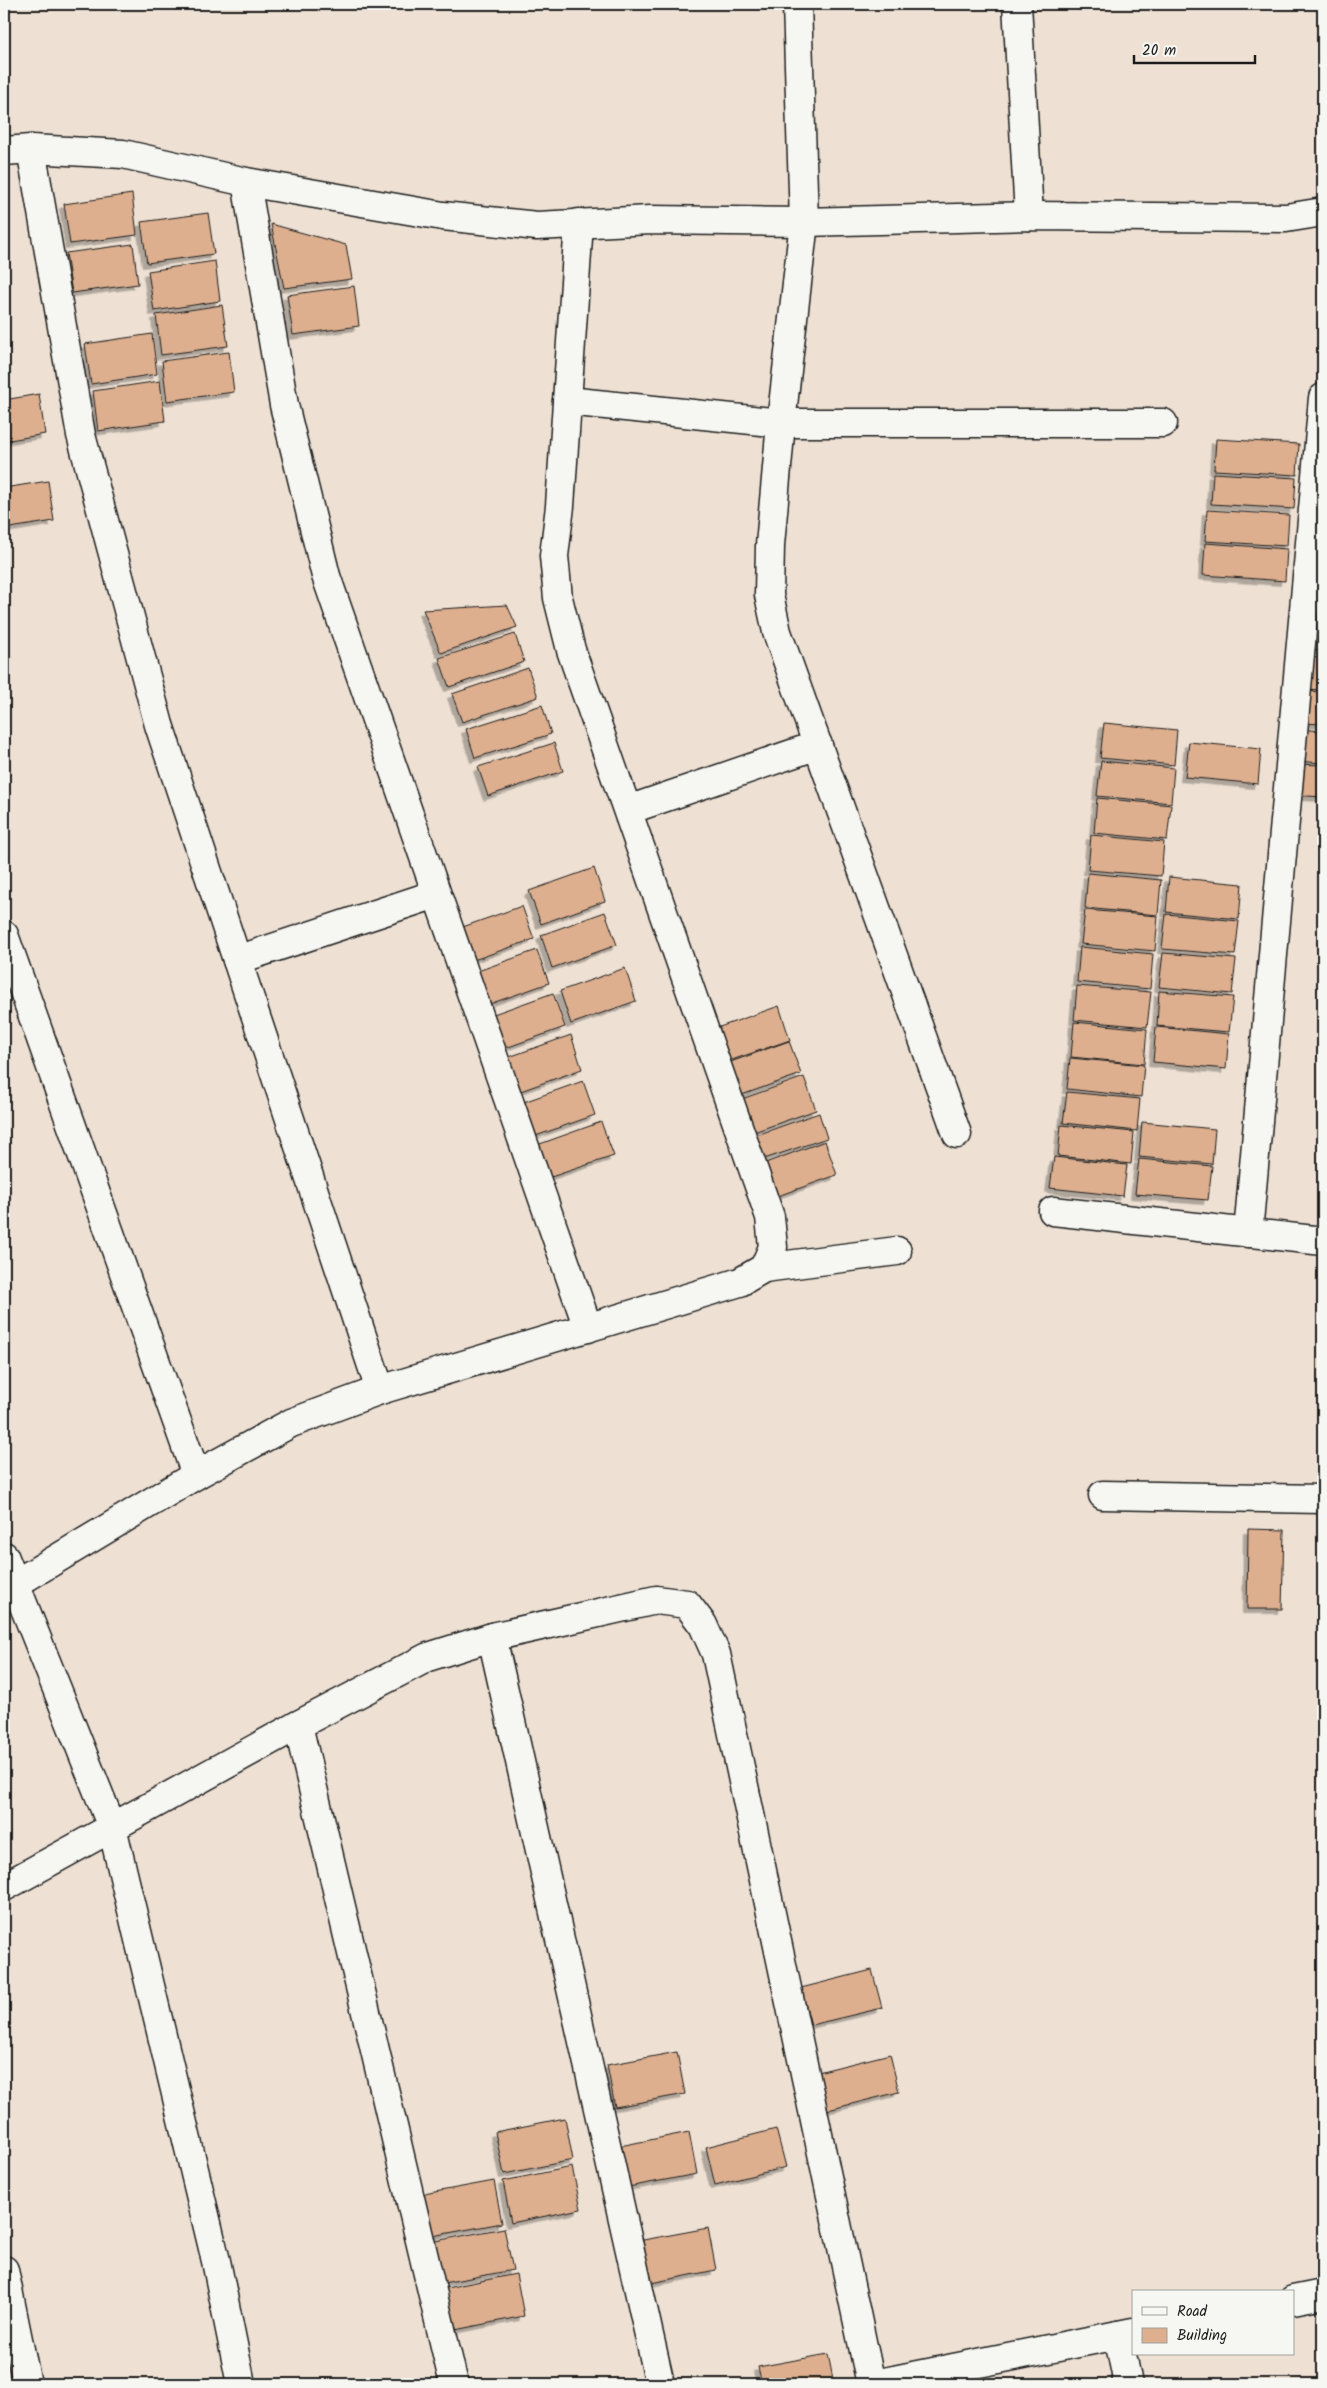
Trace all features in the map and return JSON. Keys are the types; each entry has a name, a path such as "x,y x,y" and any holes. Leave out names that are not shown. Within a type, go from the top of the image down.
{"street":[{"path":"797,4 804,222 781,423 770,545 769,595 777,632 957,1134"},
{"path":"1017,4 1029,216"},
{"path":"4,151 31,149 123,154 246,182 443,216 537,226 650,220 804,222 1029,216 1286,218 1323,212"},
{"path":"31,149 81,435 160,725 380,1390"},
{"path":"246,182 284,405 326,576 588,1328"},
{"path":"579,223 560,506 554,556 558,598 571,650 770,1216 773,1247 764,1268"},
{"path":"1248,1232 1323,398"},
{"path":"567,401 781,423 1163,423"},
{"path":"628,810 818,745"},
{"path":"237,960 436,894"},
{"path":"4,935 196,1475"},
{"path":"1053,1211 1323,1241"},
{"path":"15,1584 196,1475 291,1423 380,1390 740,1282 764,1268 898,1251"},
{"path":"1103,1495 1323,1499"},
{"path":"4,1556 112,1827 216,2261 241,2384"},
{"path":"4,1887 298,1725 428,1657 492,1637 656,1600 687,1604 703,1624 716,1654 872,2384 1126,2334 1128,2384"},
{"path":"492,1637 660,2384"},
{"path":"298,1725 454,2384"},
{"path":"4,2270 27,2384"},
{"path":"1294,2300 1323,2294"}],"building":[{"path":"132,194 137,235 70,244 64,204"},
{"path":"208,213 214,254 147,263 141,222"},
{"path":"271,224 346,245 352,279 284,288"},
{"path":"133,244 138,284 72,293 66,253"},
{"path":"215,261 220,301 154,311 148,271"},
{"path":"354,286 359,326 293,335 287,295"},
{"path":"222,305 228,346 161,355 156,315"},
{"path":"152,334 157,374 91,384 85,344"},
{"path":"229,352 234,392 167,401 162,361"},
{"path":"160,381 165,421 98,431 93,391"},
{"path":"39,394 45,434 4,441 4,400"},
{"path":"1216,439 1299,444 1297,475 1214,470"},
{"path":"1213,473 1296,478 1294,509 1211,504"},
{"path":"48,481 54,521 4,529 4,488"},
{"path":"1207,510 1289,515 1287,546 1205,541"},
{"path":"1205,543 1287,549 1285,581 1203,575"},
{"path":"1313,585 1323,586 1323,617 1311,616"},
{"path":"507,605 517,627 441,653 423,610"},
{"path":"1310,619 1323,620 1323,651 1308,650"},
{"path":"515,634 524,662 449,687 439,658"},
{"path":"1307,657 1323,658 1323,690 1305,689"},
{"path":"528,668 538,697 462,722 452,694"},
{"path":"1304,691 1323,692 1323,724 1302,723"},
{"path":"542,705 551,734 475,758 466,729"},
{"path":"1104,723 1177,730 1174,765 1100,758"},
{"path":"1297,729 1323,731 1323,763 1295,761"},
{"path":"1189,742 1261,749 1258,784 1185,777"},
{"path":"554,743 563,771 488,796 478,767"},
{"path":"1101,761 1174,768 1171,803 1097,796"},
{"path":"1294,764 1323,765 1323,797 1292,795"},
{"path":"1097,798 1171,805 1167,840 1094,833"},
{"path":"1091,835 1164,842 1161,876 1088,870"},
{"path":"594,868 605,901 541,924 529,891"},
{"path":"1088,873 1161,880 1158,915 1085,908"},
{"path":"1169,877 1242,884 1239,919 1166,912"},
{"path":"522,906 534,939 468,962 457,929"},
{"path":"1085,910 1158,916 1155,951 1081,944"},
{"path":"605,912 617,945 552,968 541,935"},
{"path":"1166,914 1239,921 1235,955 1162,949"},
{"path":"1080,947 1153,954 1150,989 1077,982"},
{"path":"537,950 549,983 484,1006 472,973"},
{"path":"1163,953 1236,959 1232,994 1159,987"},
{"path":"625,968 636,1001 571,1024 560,991"},
{"path":"1077,986 1151,992 1147,1027 1074,1020"},
{"path":"1159,991 1233,997 1229,1032 1157,1026"},
{"path":"553,993 565,1027 500,1050 488,1016"},
{"path":"779,1006 790,1040 726,1062 714,1029"},
{"path":"1074,1022 1147,1029 1144,1064 1071,1057"},
{"path":"1156,1027 1229,1034 1226,1069 1153,1062"},
{"path":"571,1035 582,1069 518,1092 506,1058"},
{"path":"789,1041 801,1074 736,1097 725,1064"},
{"path":"1070,1058 1144,1065 1141,1097 1067,1089"},
{"path":"804,1077 816,1110 751,1133 739,1100"},
{"path":"583,1081 595,1115 530,1138 518,1104"},
{"path":"1067,1092 1140,1099 1137,1131 1063,1123"},
{"path":"819,1113 827,1138 761,1160 754,1136"},
{"path":"601,1122 614,1156 548,1178 537,1145"},
{"path":"1142,1122 1215,1129 1212,1164 1139,1157"},
{"path":"1061,1125 1134,1132 1131,1164 1058,1156"},
{"path":"825,1141 837,1175 772,1198 760,1165"},
{"path":"1054,1157 1127,1165 1123,1196 1050,1188"},
{"path":"1139,1159 1212,1166 1208,1200 1135,1194"},
{"path":"1248,1529 1284,1530 1282,1609 1247,1609"},
{"path":"872,1970 882,2008 811,2025 801,1988"},
{"path":"677,2052 685,2094 615,2107 607,2065"},
{"path":"890,2054 899,2092 828,2110 818,2072"},
{"path":"565,2118 573,2160 504,2174 495,2132"},
{"path":"776,2129 786,2167 715,2185 706,2147"},
{"path":"689,2132 697,2174 628,2187 620,2146"},
{"path":"572,2167 581,2209 511,2223 503,2181"},
{"path":"494,2181 502,2223 432,2236 424,2194"},
{"path":"504,2228 513,2270 443,2283 435,2241"},
{"path":"708,2228 716,2270 646,2284 638,2241"},
{"path":"516,2274 524,2316 455,2330 446,2288"},
{"path":"828,2354 834,2384 762,2384 758,2367"}]}
